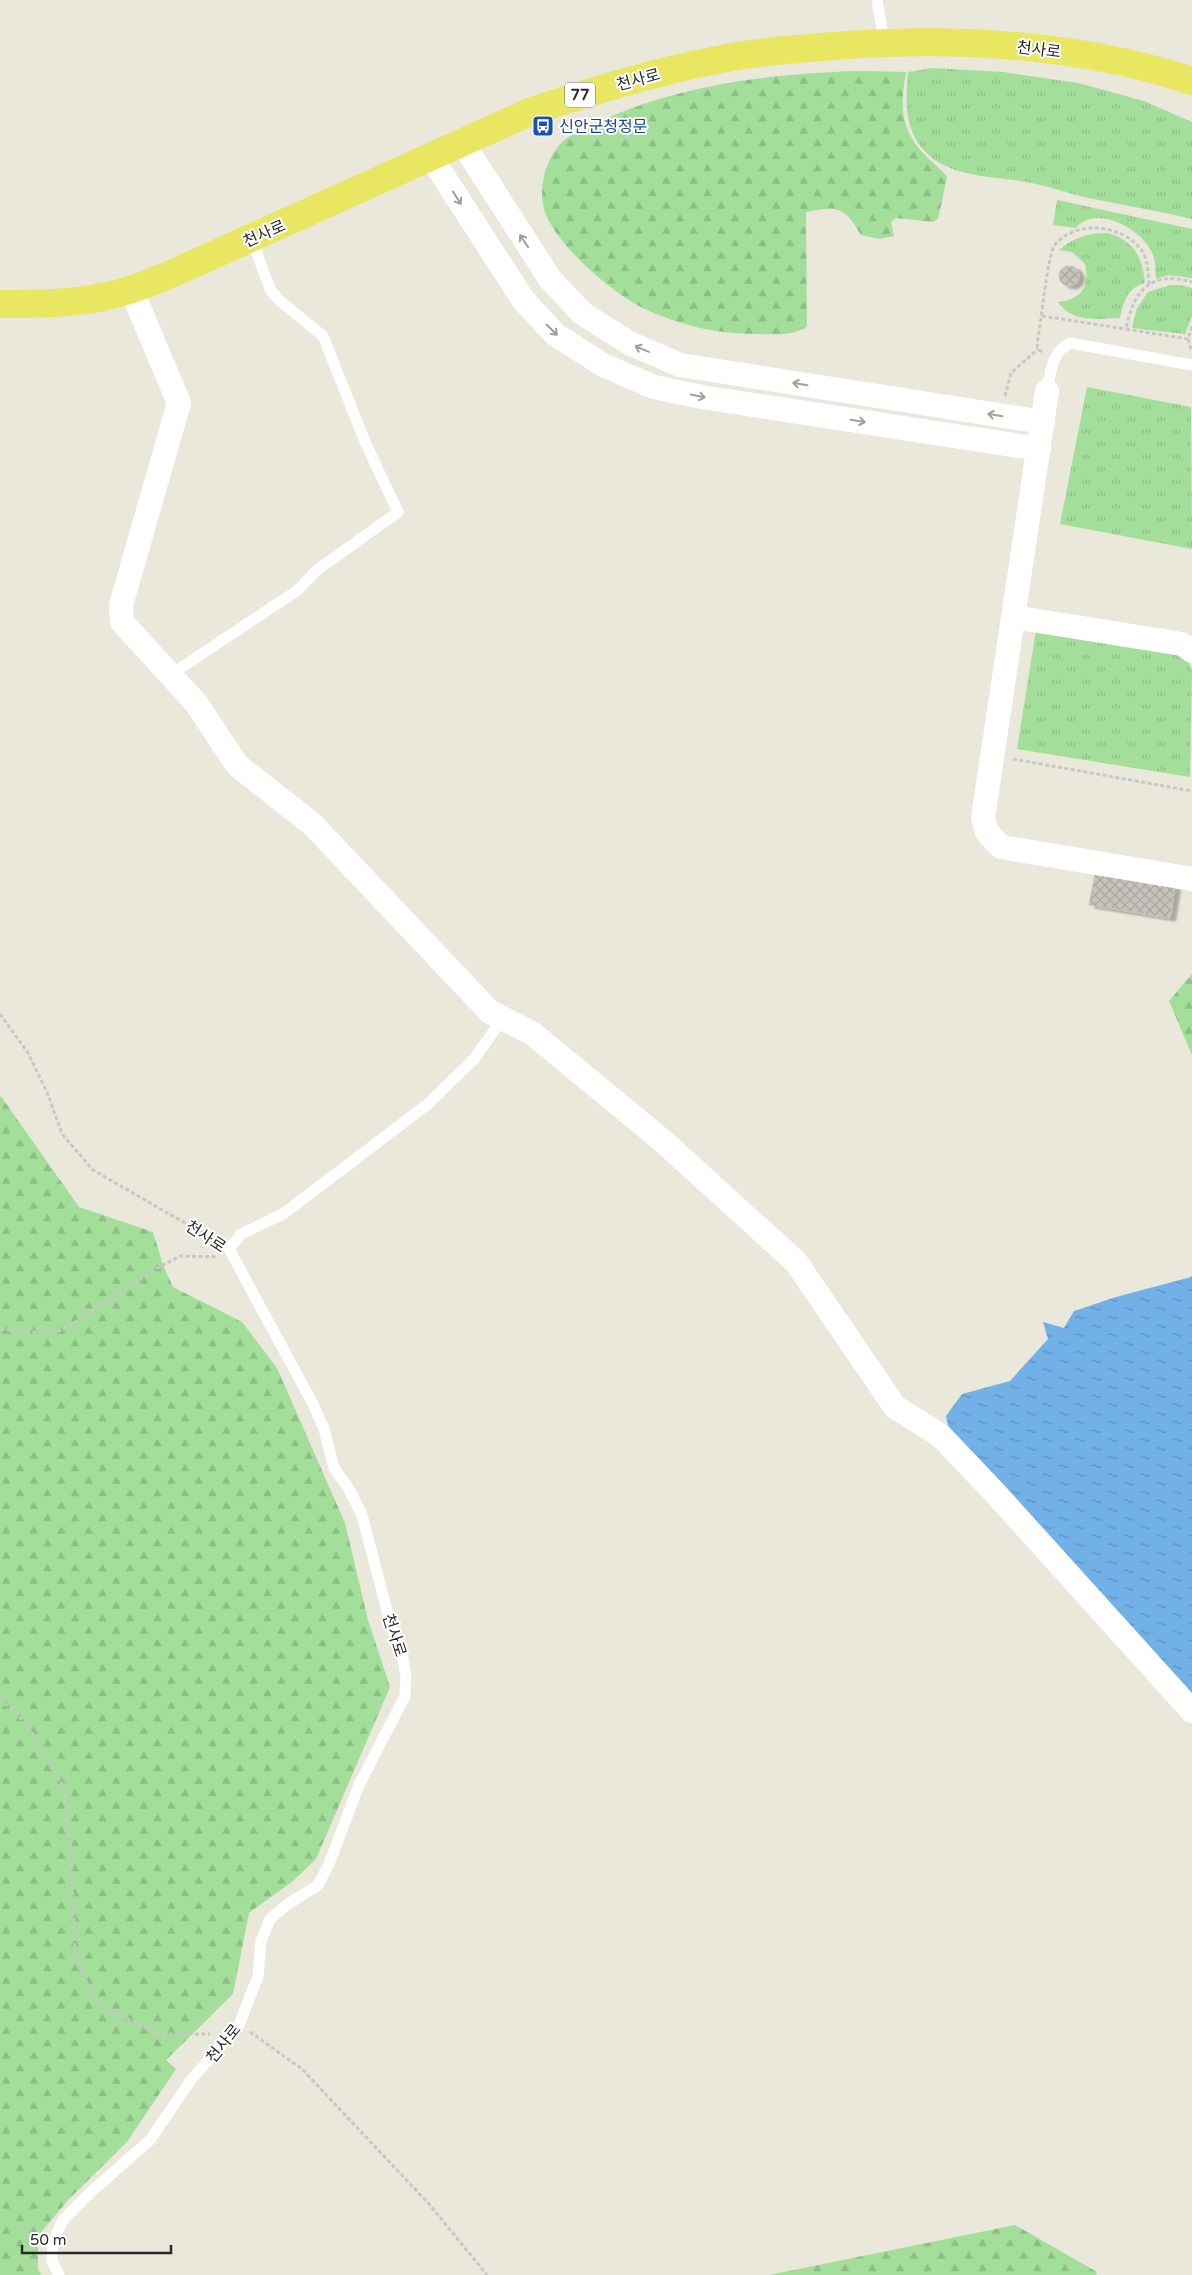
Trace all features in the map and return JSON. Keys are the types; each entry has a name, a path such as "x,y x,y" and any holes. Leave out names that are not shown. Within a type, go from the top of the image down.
{"main road":[{"name":"천사로","path":"0,304 68,301 107,296 131,289 169,276 532,111 588,92 676,69 753,54 884,42 952,42 1039,49 1135,64 1192,81"}],"street":[{"path":"462,142 550,279 582,313 629,343 680,365 1043,422"},
{"path":"431,157 524,301 556,335 603,365 654,387 702,397 1039,449"},
{"path":"131,289 179,403 121,605 122,622 196,703 237,765 312,824 490,1012 532,1033 664,1142 796,1262 895,1407 941,1436 998,1495 1192,1711"},
{"path":"1048,391 983,818 987,832 1001,847 1192,879"},
{"path":"1014,617 1182,644 1192,651"}],"lane":[{"path":"878,0 884,42"},
{"path":"170,675 298,590 317,570 398,512 366,444 323,336 280,301 271,291 251,238"},
{"path":"1048,391 1052,366 1064,346 1070,343 1192,365"},
{"path":"231,1253 241,1234 283,1214 428,1104 474,1059 502,1018"},
{"name":"천사로","path":"59,2275 52,2261 53,2241 64,2220 92,2191 150,2140 191,2080 239,2025 258,1976 261,1941 270,1919 288,1904 318,1884 329,1864 359,1785 405,1696 406,1677 402,1654 391,1626 362,1515 349,1489 334,1468 324,1429 313,1404 231,1253"}],"path":[{"path":"1058,354 1041,352 1038,349 1052,251 1065,237 1086,228 1114,230 1136,244 1146,260 1149,284"},
{"path":"1126,329 1135,299 1149,284 1170,278 1192,282"},
{"path":"1042,316 1188,339"},
{"path":"1192,326 1188,339 1192,352"},
{"path":"993,755 1192,791"},
{"name":"천사로","path":"0,1014 28,1052 47,1092 62,1134 93,1170 231,1253"},
{"path":"0,1329 53,1334 83,1318 150,1272 180,1256 208,1258 231,1253"},
{"path":"0,1699 25,1722 61,1781 65,1794 71,1852 75,1953 91,1993 106,2009 160,2034 231,2035"},
{"path":"239,2025 302,2069 429,2204 487,2275"}],"green space":[{"path":"932,68 1003,72 1078,83 1144,101 1192,122 1192,219 1080,196 1032,183 965,173 941,163 921,147 915,138 908,117 908,72"},
{"path":"861,71 906,72 903,106 906,126 917,145 947,177 938,219 933,222 896,218 891,222 894,236 879,239 861,235 849,218 838,210 825,209 806,212 807,326 802,330 782,334 725,332 699,328 647,310 619,293 588,268 561,239 551,225 543,203 544,174 556,149 562,142 574,134 626,111 691,91 759,78"},
{"path":"1057,200 1192,229 1192,278 1168,275 1156,279 1154,258 1148,246 1130,229 1119,223 1095,218 1085,221 1076,228 1053,225"},
{"path":"1108,233 1125,241 1136,251 1142,265 1145,283 1134,288 1127,296 1120,318 1078,317 1064,309 1058,302 1073,298 1082,291 1086,279 1085,264 1072,252 1059,250 1070,242 1082,237"},
{"path":"1170,285 1192,288 1192,316 1185,334 1132,328 1137,308 1148,292"},
{"path":"1087,387 1191,407 1192,549 1060,524"},
{"path":"1036,630 1181,654 1189,662 1192,671 1190,777 1017,749"},
{"path":"1192,974 1192,1055 1169,1001"},
{"path":"0,1095 79,1207 153,1232 163,1265 173,1287 242,1322 277,1368 345,1523 368,1620 390,1687 316,1859 293,1881 249,1913 233,1994 166,2060 176,2069 127,2142 69,2199 38,2236 38,2269 41,2275 0,2275"},
{"path":"1015,2225 1097,2272 1096,2275 769,2275"}],"water":[{"path":"1192,1275 1192,1697 950,1434 946,1416 962,1394 1010,1381 1048,1339 1043,1322 1064,1328 1074,1311 1116,1297 1191,1277"}],"building":[{"path":"1069,266 1076,269 1079,276 1076,283 1069,286 1062,283 1059,276 1062,269"},
{"path":"1095,874 1175,887 1170,918 1089,905"}],"place":[{"name":"신안군청정문","path":"543,126"}]}
